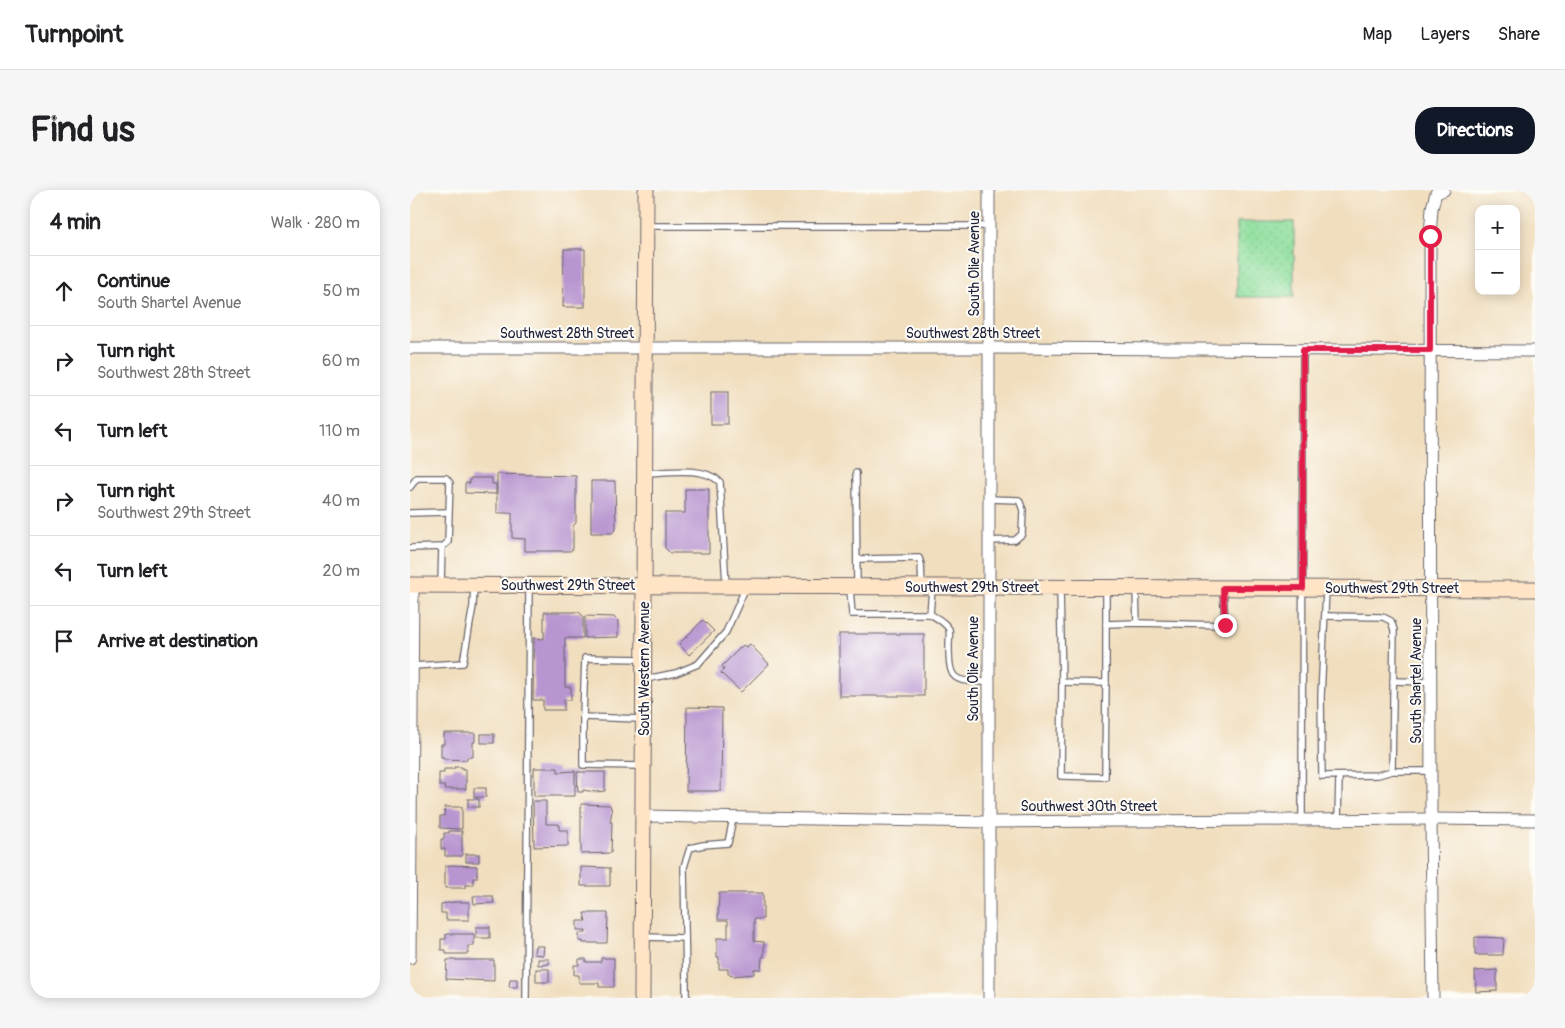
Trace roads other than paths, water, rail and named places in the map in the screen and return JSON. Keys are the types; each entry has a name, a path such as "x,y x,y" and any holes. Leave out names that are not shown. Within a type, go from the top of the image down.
{"main road":[{"name":"South Western Avenue","path":"642,998 646,190"},
{"name":"Southwest 29th Street","path":"411,585 1535,589"}],"street":[{"name":"South Olie Avenue","path":"989,190 989,998"},
{"name":"South Shartel Avenue","path":"1433,998 1430,236 1432,208 1436,194 1444,190"},
{"name":"Southwest 28th Street","path":"410,348 988,348 1535,351"},
{"path":"410,958 413,666 411,585"},
{"name":"Southwest 30th Street","path":"644,816 989,822 1535,820"}],"lane":[{"path":"646,226 988,226"},
{"path":"1302,820 1303,350"},
{"path":"646,472 700,472 714,476 720,482 726,586"},
{"path":"856,473 857,558 852,614 930,614 943,622 949,630 949,668 953,675 965,681 988,682"},
{"path":"410,486 417,478 446,478 450,483 448,542 442,547 410,548"},
{"path":"988,499 1018,500 1023,510 1022,534 1015,540 988,541"},
{"path":"410,513 448,512"},
{"path":"441,585 442,547"},
{"path":"857,558 919,558 927,587 930,614"},
{"path":"413,666 463,663 473,606 474,585"},
{"path":"526,998 530,585"},
{"path":"644,680 676,673 698,664 726,632 747,586"},
{"path":"1060,587 1061,776 1106,777 1106,587"},
{"path":"1136,587 1137,623"},
{"path":"1106,624 1225,625 1223,588"},
{"path":"1326,588 1321,696 1322,776 1378,775 1392,771 1431,771"},
{"path":"1325,616 1382,617 1391,621 1394,630 1392,771"},
{"path":"644,659 585,658 583,717 583,765 644,766"},
{"path":"1393,681 1431,682"},
{"path":"1062,682 1106,683"},
{"path":"583,717 644,719"},
{"path":"1338,820 1339,776"},
{"path":"688,998 686,996 684,867 690,848 703,844 728,843 733,818"},
{"path":"643,937 685,938"}]}
